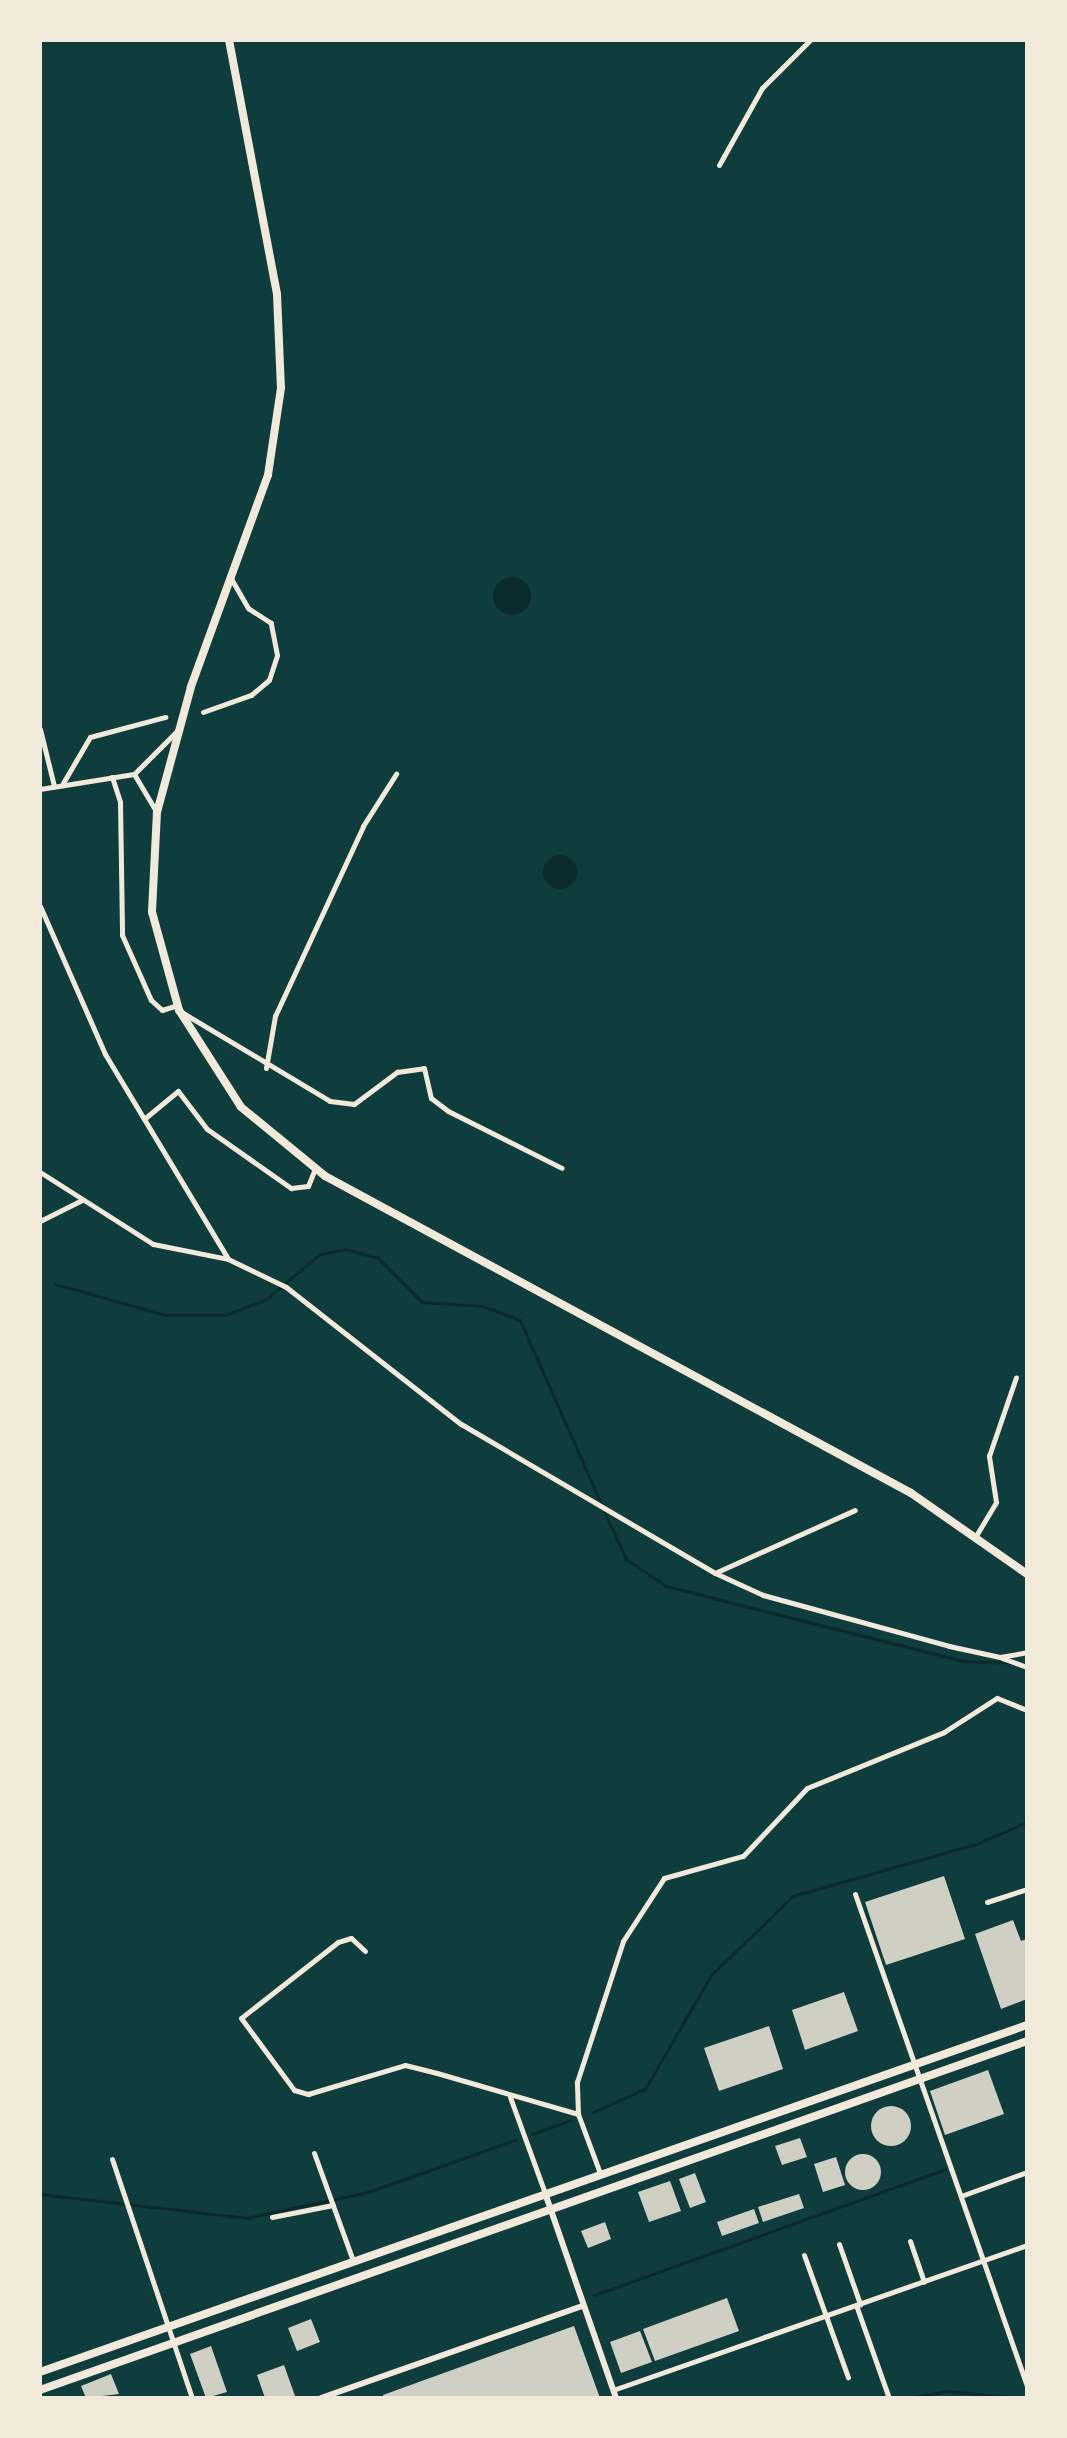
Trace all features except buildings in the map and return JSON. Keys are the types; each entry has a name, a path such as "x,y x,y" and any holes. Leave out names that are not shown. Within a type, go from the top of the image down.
{"highway":[{"path":"229,40 277,294 281,388 268,475 177,731 157,812 152,912 178,1008 241,1107 315,1169 977,1534 1027,1574"},
{"path":"40,2372 1027,2025"},
{"path":"40,2390 1027,2041"}],"street":[{"path":"719,165 762,88 810,40"},
{"path":"203,712 251,695 269,680 277,655 271,623 248,608 232,580"},
{"path":"63,783 90,737 165,717"},
{"path":"40,729 54,786"},
{"path":"40,789 134,774 177,731"},
{"path":"134,774 157,812"},
{"path":"266,1068 275,1016 363,826 396,774"},
{"path":"112,777 120,802 122,935 151,1000 162,1010 178,1008 266,1068 330,1101 354,1104 397,1072 424,1068 431,1098 448,1111 562,1168"},
{"path":"40,906 105,1054 228,1259"},
{"path":"144,1119 178,1091 207,1129 291,1188 308,1186 315,1169"},
{"path":"40,1172 153,1244 228,1259 331,1319 461,1424 715,1573 790,1603 1000,1657 1027,1667"},
{"path":"40,1221 82,1200"},
{"path":"977,1534 996,1502 989,1456 1016,1377"},
{"path":"715,1573 855,1510"},
{"path":"1000,1657 1027,1652"},
{"path":"600,2173 578,2114 577,2082 623,1941 664,1878 743,1856 807,1788 944,1732 997,1698 1027,1710"},
{"path":"987,1902 1027,1889"},
{"path":"855,1894 1027,2386"},
{"path":"365,1951 351,1938 338,1942 241,2018 294,2090 308,2094 405,2065 578,2114"},
{"path":"509,2096 616,2398"},
{"path":"314,2153 353,2262"},
{"path":"112,2159 192,2398"},
{"path":"961,2196 1027,2172"},
{"path":"272,2217 333,2205"},
{"path":"910,2241 924,2282"},
{"path":"839,2244 889,2398"},
{"path":"613,2390 1027,2245"},
{"path":"804,2255 848,2377"},
{"path":"321,2398 582,2306"}],"water":[{"path":"512,577 525,583 531,596 525,609 512,615 499,609 493,596 499,583"},
{"path":"560,855 572,860 577,872 572,884 560,889 548,884 543,872 548,860"}],"waterway":[{"path":"55,1284 165,1315 226,1315 266,1299 320,1254 345,1249 378,1258 422,1302 483,1306 520,1320 601,1504"},
{"path":"604,1511 626,1559 666,1586 962,1661 1011,1663"},
{"path":"593,2112 645,2089 711,1975 793,1896 976,1844 1027,1822"},
{"path":"532,2134 571,2120"},
{"path":"40,2194 246,2218 368,2192 515,2140"},
{"path":"594,2295 945,2169"},
{"path":"907,2398 948,2391 1020,2398"}]}
